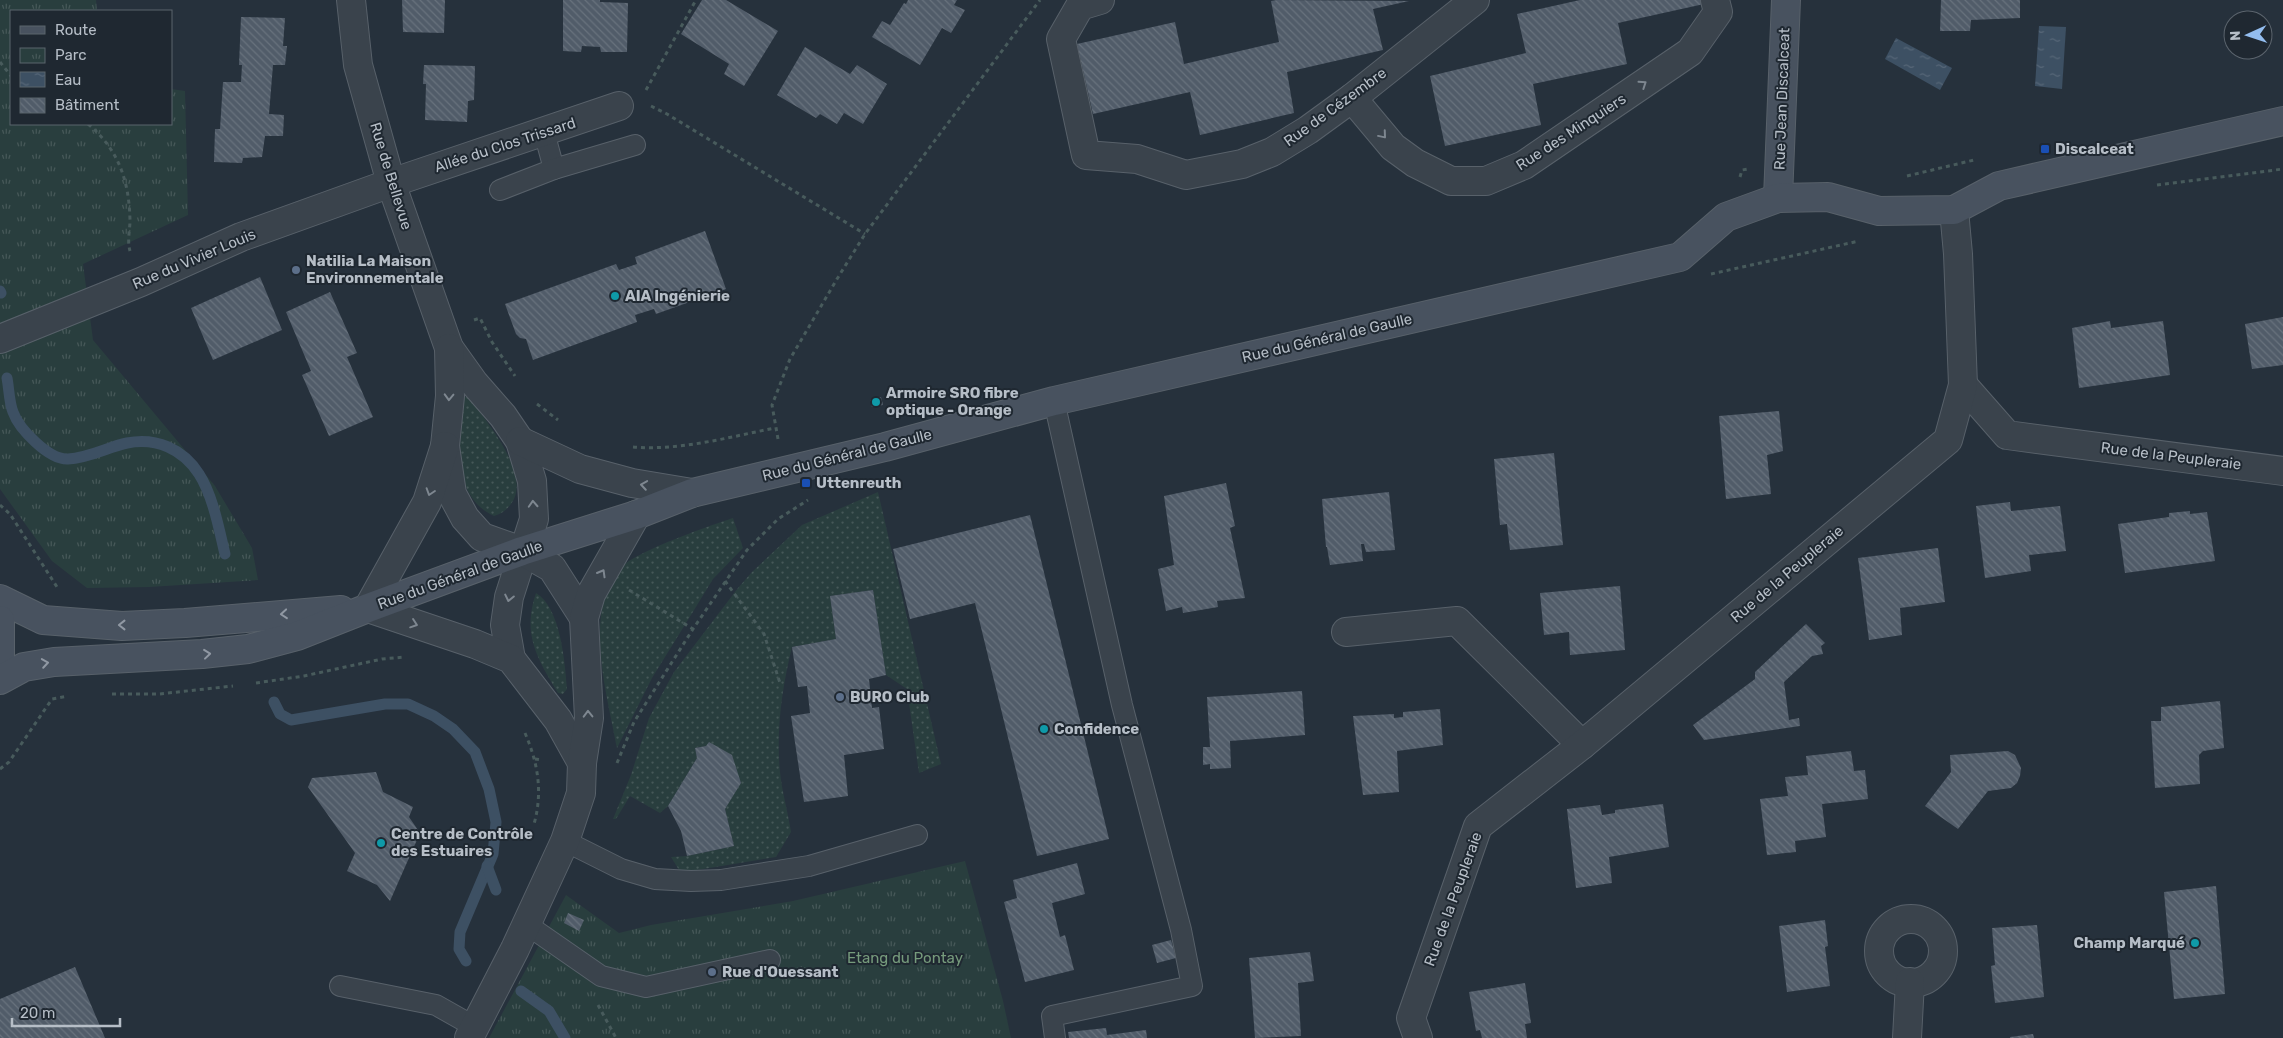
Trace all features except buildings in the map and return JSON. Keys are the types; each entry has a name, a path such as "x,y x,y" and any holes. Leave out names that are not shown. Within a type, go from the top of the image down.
{"main road":[{"name":"Rue Jean Discalceat","path":"1778,198 1786,0"},
{"name":"Rue du Général de Gaulle","path":"0,680 24,667 54,662 192,655 248,649 296,636 522,551 636,515 692,493 885,447 1054,401 1680,257 1726,217 1778,198 1828,197 1879,211 1954,210 1998,186 2283,121"},
{"name":"Rue du Général de Gaulle","path":"0,599 43,620 122,626 185,624 368,608"},
{"path":"0,620 0,655"}],"street":[{"name":"Rue de Bellevue","path":"351,0 358,65 391,183 446,339 474,383 503,416 520,441 532,481 534,518 522,551 482,536 465,518 452,494 445,446"},
{"name":"Rue de Cézembre","path":"1088,2 1061,39 1086,155 1137,159 1186,175 1234,166 1272,152 1308,130 1352,98 1475,0"},
{"name":"Rue des Minquiers","path":"1352,98 1393,147 1414,164 1452,181 1486,181 1524,164 1690,52 1718,12 1715,0"},
{"name":"Allée du Clos Trissard","path":"391,183 619,106"},
{"name":"Rue du Vivier Louis","path":"0,340 141,282 242,237 391,183"},
{"name":"Rue de la Peupleraie","path":"1418,1038 1411,1018 1478,826 1582,745 1948,440 1963,385 1958,254 1954,210"},
{"name":"Rue de Bellevue","path":"368,608 427,502 445,446 450,396 446,339"},
{"name":"Rue de la Peupleraie","path":"1963,385 2007,435 2283,471"},
{"path":"520,441 580,469 632,483 692,493"},
{"path":"472,1032 515,949 565,842 581,793 582,763 589,718 584,618 590,594 636,515"},
{"path":"582,763 558,720 511,659 505,625 509,597 522,551 552,568 584,618"},
{"path":"368,608 475,644 511,659"},
{"path":"1346,632 1457,621 1582,745"},
{"path":"1907,1038 1910,982"}],"lane":[{"path":"544,132 554,169"},
{"path":"500,190 554,169 635,145"},
{"path":"1054,401 1122,705 1181,930 1192,986 1052,1016 1055,1038"},
{"path":"565,842 620,869 655,879 691,881 721,880 809,866 917,835"},
{"path":"526,924 601,976 646,987 770,960"},
{"path":"340,986 436,1006 472,1032"}],"path":[{"path":"653,77 696,0"},
{"path":"786,471 775,428 772,405 790,359 865,234 1040,0"},
{"path":"0,62 10,75"},
{"path":"619,106 640,101 667,114 865,234"},
{"path":"89,125 100,134 116,157 128,188 129,246 141,282"},
{"path":"1900,178 1975,160"},
{"path":"1740,179 1742,170 1779,166"},
{"path":"446,339 480,318 492,342 521,384"},
{"path":"532,398 538,406 560,422"},
{"path":"631,447 650,449 707,442 775,428"},
{"path":"0,505 24,535 62,594"},
{"path":"725,581 764,634 780,683"},
{"path":"582,763 616,764 634,722 693,628"},
{"path":"250,684 304,676 382,659 409,656"},
{"path":"110,694 159,694 242,685"},
{"path":"0,769 9,762 52,699 71,696"},
{"path":"521,726 532,750 539,775 538,810 533,827"}],"green space":[{"path":"0,0 96,0 97,10 10,10 10,125 172,125 172,89 185,91 188,215 83,264 93,340 215,486 252,548 258,580 149,587 87,588 52,561 0,489"},
{"path":"468,396 503,445 515,474 517,487 514,499 506,510 494,516 480,507 470,495 460,464 462,398"},
{"path":"878,492 941,764 919,773 907,689 886,675 873,590 830,596 836,639 792,647 785,678 779,724 779,756 781,779 791,832 776,857 685,872 679,870 671,857 687,856 734,846 725,809 741,782 706,746 695,748 697,758 668,806 660,813 630,796 616,819 613,819 631,775 649,718 674,672 752,572 802,525"},
{"path":"733,518 743,548 713,579 652,678 617,748 601,657 600,633 602,610 608,588 618,570 639,555 672,540"},
{"path":"536,593 544,600 551,611 560,637 567,689 563,694 558,693 538,657 534,645 531,621"},
{"name":"Etang du Pontay","path":"965,861 1003,1001 1011,1038 489,1038 566,895 619,933 651,925 793,901"}],"water":[{"path":"2039,26 2066,27 2062,89 2035,86"},
{"path":"1896,38 1952,68 1940,90 1885,59"}],"waterway":[{"path":"7,378 13,412 21,427 44,449 60,458 68,459 91,455 127,443 138,442 148,442 168,447 185,458 193,465 208,492 225,554"},
{"path":"274,702 280,714 291,720 385,704 408,704 434,716 453,729 475,752 489,789 496,822 493,854 460,932 459,949 466,961"},
{"path":"487,866 496,890"},
{"path":"521,991 549,1011 565,1038"}],"place":[{"name":"Discalceat","path":"2045,149"},
{"name":"Natilia La Maison Environnementale","path":"296,270"},
{"name":"AIA Ingénierie","path":"615,296"},
{"name":"Armoire SRO fibre optique - Orange","path":"876,402"},
{"name":"Uttenreuth","path":"806,483"},
{"name":"BURO Club","path":"840,697"},
{"name":"Confidence","path":"1044,729"},
{"name":"Centre de Contrôle des Estuaires","path":"381,843"},
{"name":"Champ Marqué","path":"2195,943"},
{"name":"Rue d'Ouessant","path":"712,972"}]}
